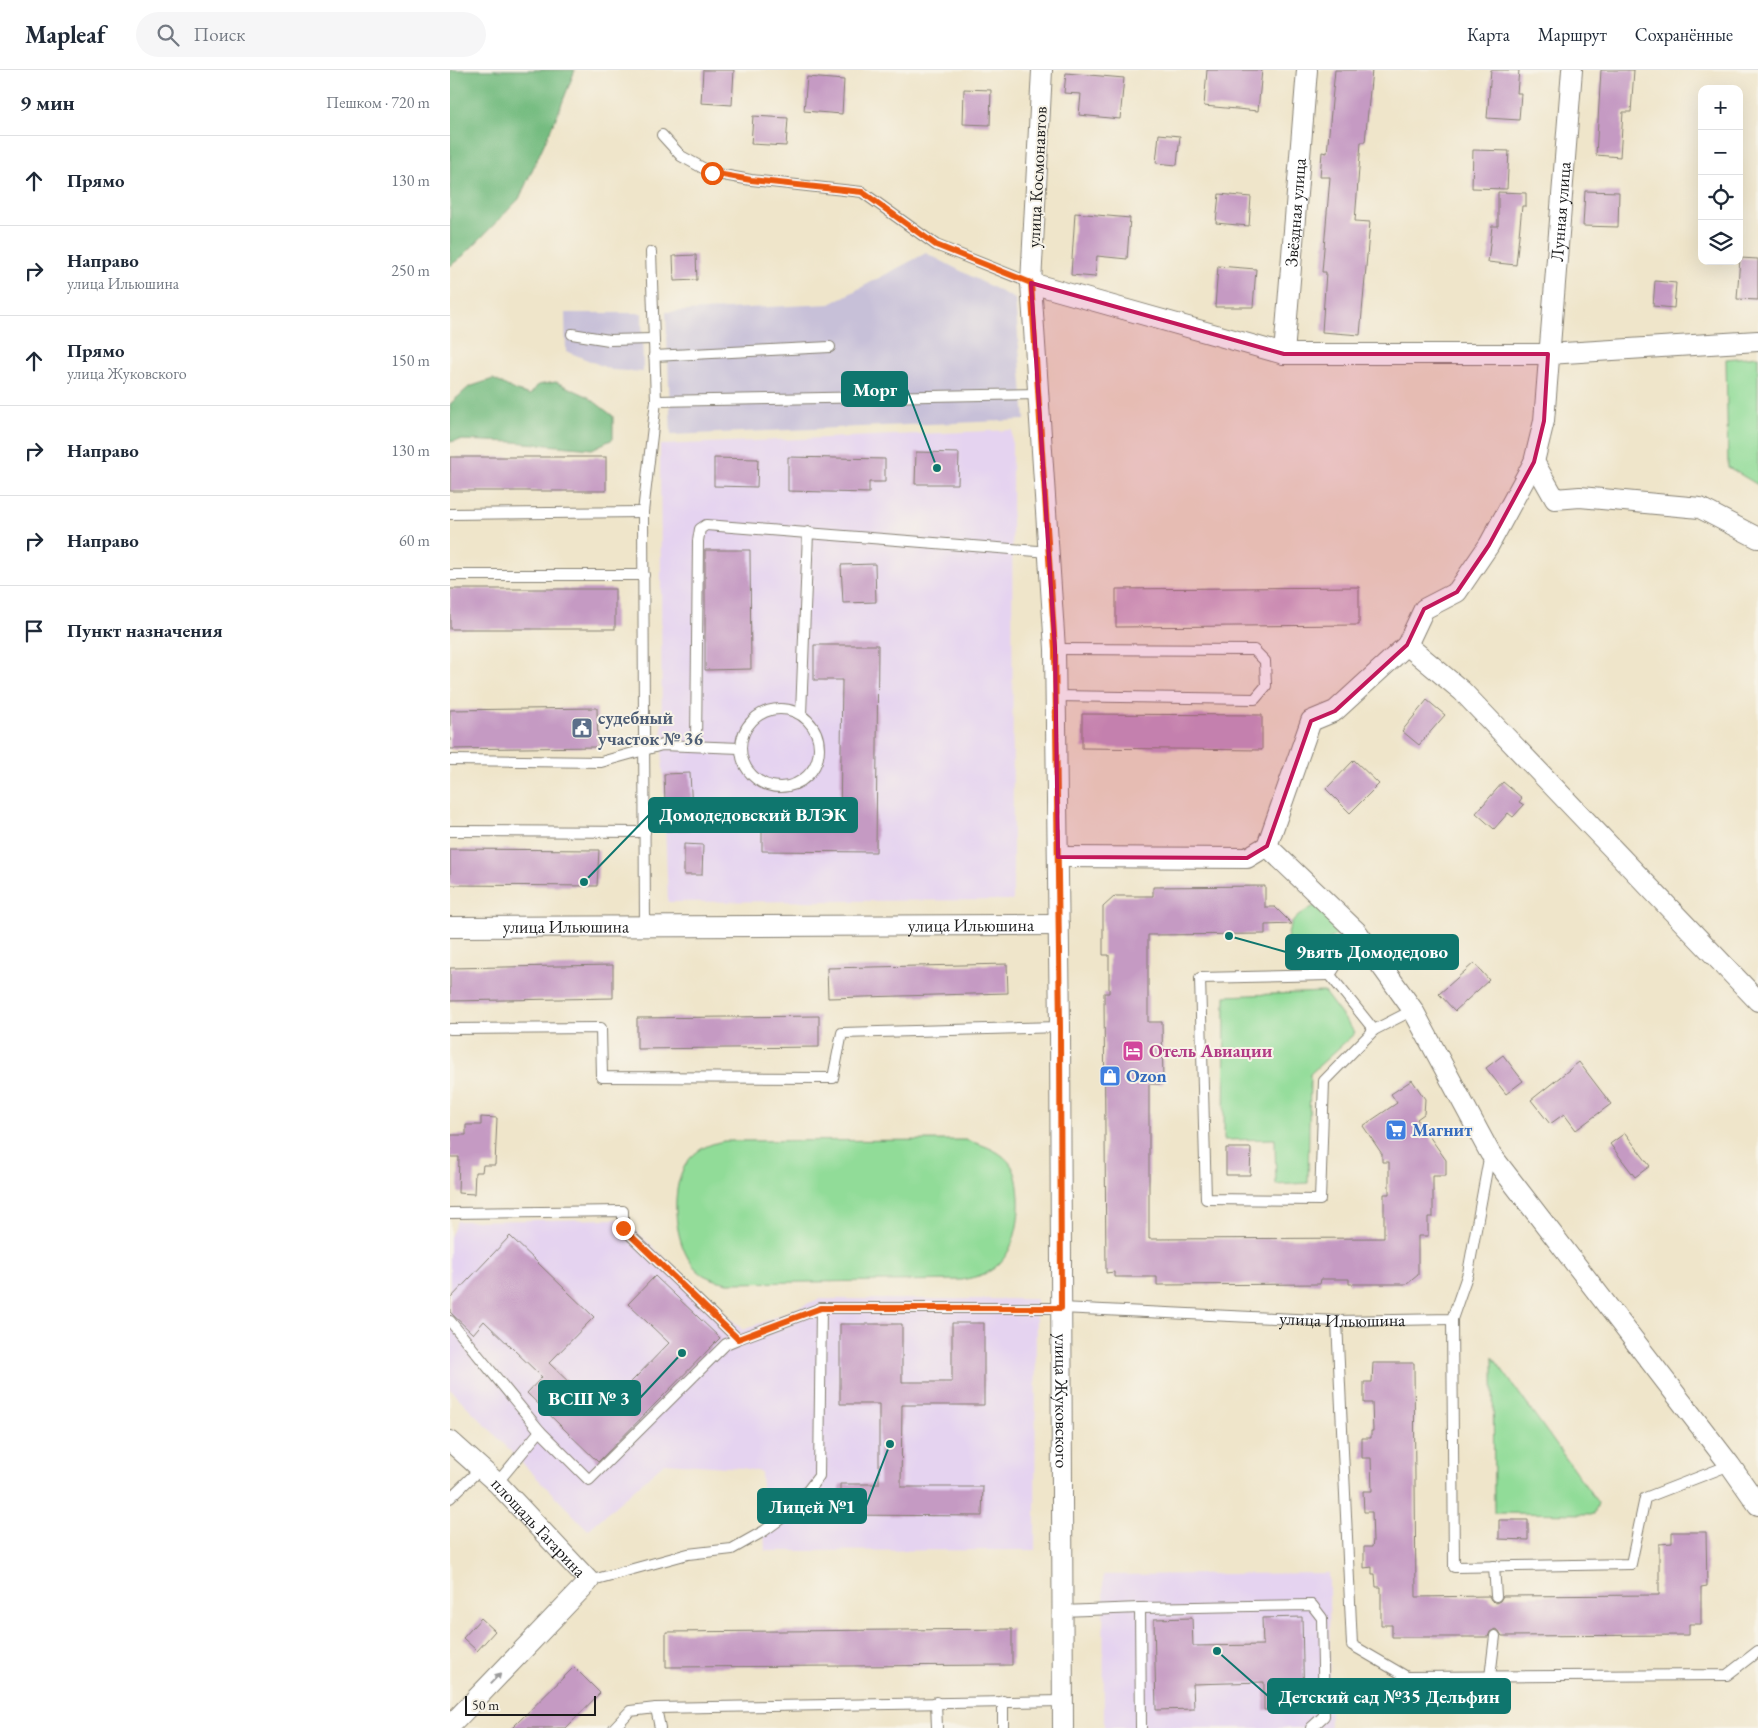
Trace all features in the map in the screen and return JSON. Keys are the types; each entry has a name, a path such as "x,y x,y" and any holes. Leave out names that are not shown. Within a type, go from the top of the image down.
{"street":[{"name":"улица Космонавтов","path":"1031,283 1042,70"},
{"name":"Звёздная улица","path":"1284,354 1308,70"},
{"name":"Лунная улица","path":"1408,645 1424,609 1457,592 1489,545 1534,462 1544,421 1572,70"},
{"path":"1031,283 1284,354 1548,354 1758,340"},
{"name":"улица Ильюшина","path":"450,926 1059,925 1055,649 1031,283"},
{"path":"1534,462 1555,499 1580,496 1700,508 1758,538"},
{"path":"1058,857 1248,858 1267,846 1311,722 1335,711 1408,645 1462,691 1758,1001"},
{"path":"1267,846 1356,932 1413,1010 1490,1153 1730,1465 1758,1505"},
{"name":"улица Жуковского","path":"1059,925 1063,1728"},
{"name":"площадь Гагарина","path":"450,1441 497,1483 589,1581 451,1722"}],"lane":[{"path":"662,135 681,156 712,173 751,180 862,192 936,245 1031,283"},
{"path":"645,927 643,512 656,401 652,252"},
{"path":"572,334 610,340 653,339"},
{"path":"654,356 830,347"},
{"path":"656,401 1039,394"},
{"path":"450,514 643,512"},
{"path":"696,746 698,541 700,529 706,525 1050,552"},
{"path":"802,714 808,532"},
{"path":"450,575 644,575"},
{"path":"1055,649 1254,650 1265,661 1266,686 1255,699 1055,696"},
{"path":"784,708 802,714 809,720 818,735 820,750 812,771 801,782 785,787 770,786 756,779 748,772 742,760 740,748 746,727 759,714 772,709 784,708"},
{"path":"450,760 601,762 662,745 740,748"},
{"path":"450,831 645,832"},
{"path":"1330,975 1356,932"},
{"path":"1330,975 1200,978 1206,1199 1320,1200 1324,1080 1374,1030 1413,1010"},
{"path":"1330,975 1374,1030"},
{"path":"450,1029 601,1028 602,1077 832,1078 842,1033 1060,1027"},
{"path":"1490,1153 1468,1272 1452,1319 1454,1567 1631,1564 1645,1498 1730,1465"},
{"path":"450,1213 623,1210 623,1228 738,1339"},
{"path":"450,1321 540,1431 589,1480 726,1344 821,1308 819,1476 793,1510 764,1531 732,1549 688,1554 589,1581"},
{"name":"улица Ильюшина","path":"821,1308 1061,1308 1337,1321 1452,1319"},
{"path":"1337,1321 1352,1645 1407,1677 1727,1675 1758,1651"},
{"path":"497,1483 540,1431"},
{"path":"450,1498 481,1468"},
{"path":"1494,1566 1496,1596"},
{"path":"1062,1611 1312,1605 1322,1618 1324,1716 1311,1728"},
{"path":"1140,1608 1141,1728"},
{"path":"1490,1676 1494,1636"},
{"path":"1002,1701 1002,1728"},
{"path":"614,1728 630,1711 656,1708 1062,1701"},
{"path":"936,1702 937,1728"},
{"path":"656,1708 660,1728"}],"highlighted area":[{"path":"1031,283 1284,354 1548,354 1544,421 1534,462 1489,545 1457,592 1424,609 1407,645 1335,711 1311,721 1267,846 1247,858 1058,857 1055,649"}],"shaded area":[{"path":"926,253 1015,299 1025,420 671,435 666,312 830,304"},
{"path":"565,313 642,313 643,372 612,370 566,351"},
{"path":"1012,430 1013,900 668,902 662,745 660,445"},
{"path":"623,1219 743,1330 819,1299 1036,1299 1035,1550 765,1551 761,1472 743,1468 664,1463 588,1530 450,1389 450,1237 457,1221"},
{"path":"1329,1573 1330,1728 1104,1728 1103,1575"}],"green space":[{"path":"450,70 575,70 559,111 519,199 464,255 450,266"},
{"path":"1758,356 1758,485 1728,467 1726,359"},
{"path":"493,379 530,395 538,385 556,382 587,396 613,416 613,439 592,449 514,442 459,440 450,442 450,404 469,387"},
{"path":"1318,904 1340,923 1340,933 1310,950 1287,949 1288,932 1294,920"},
{"path":"1324,992 1355,1033 1310,1074 1308,1183 1276,1185 1275,1139 1224,1140 1225,996"},
{"path":"965,1140 977,1143 1005,1157 1014,1170 1018,1184 1019,1209 1013,1242 1002,1261 984,1274 962,1280 728,1283 711,1279 702,1274 685,1253 677,1222 677,1190 680,1176 686,1164 693,1155 707,1146 724,1141"},
{"path":"1493,1357 1598,1503 1594,1514 1494,1513"}],"building":[{"path":"703,70 734,70 732,105 701,103"},
{"path":"1207,70 1262,70 1258,111 1204,106"},
{"path":"1335,70 1372,70 1365,142 1361,142 1355,221 1370,222 1360,335 1322,332 1326,272 1322,272 1330,177 1320,177 1322,152 1327,153"},
{"path":"1491,70 1519,70 1517,93 1521,93 1519,120 1487,118"},
{"path":"1601,70 1634,70 1631,112 1623,112 1620,157 1596,155"},
{"path":"1066,73 1124,78 1120,119 1079,115 1081,94 1064,93"},
{"path":"807,77 844,80 842,114 804,111"},
{"path":"964,89 991,90 990,125 963,124"},
{"path":"753,116 788,118 786,146 751,144"},
{"path":"1159,134 1180,136 1177,165 1156,163"},
{"path":"1473,150 1509,151 1507,189 1472,188"},
{"path":"1585,191 1619,192 1618,227 1583,226"},
{"path":"1498,192 1526,193 1526,206 1522,206 1516,265 1488,262 1492,226 1498,226"},
{"path":"1219,194 1251,197 1249,226 1216,223"},
{"path":"1075,213 1130,218 1127,259 1097,256 1095,277 1071,275"},
{"path":"696,255 697,280 674,281 673,256"},
{"path":"1743,258 1758,259 1758,300 1737,299 1739,265 1743,265"},
{"path":"1218,266 1256,269 1253,307 1215,307"},
{"path":"1655,281 1676,283 1674,308 1653,306"},
{"path":"916,452 959,453 958,484 915,484"},
{"path":"450,457 606,457 606,491 450,491"},
{"path":"788,457 885,459 885,482 869,482 869,493 788,491"},
{"path":"714,458 758,459 757,487 714,486"},
{"path":"705,550 750,550 751,669 705,670"},
{"path":"875,564 876,602 843,603 841,565"},
{"path":"1359,587 1359,625 1116,627 1116,589"},
{"path":"450,589 615,589 615,629 450,629"},
{"path":"814,645 878,645 876,852 762,851 762,824 840,824 842,680 814,680"},
{"path":"1427,700 1445,715 1419,745 1402,731"},
{"path":"597,708 598,747 450,749 450,710"},
{"path":"1082,714 1262,715 1262,750 1082,748"},
{"path":"1354,760 1379,784 1350,813 1326,789"},
{"path":"690,773 693,830 666,831 664,774"},
{"path":"1503,782 1522,798 1519,802 1524,805 1513,817 1508,813 1494,829 1476,813"},
{"path":"684,844 703,845 702,875 684,875"},
{"path":"450,849 599,850 597,886 450,885"},
{"path":"1265,886 1265,907 1275,907 1292,924 1265,925 1265,934 1148,935 1148,1022 1162,1022 1163,1084 1149,1084 1149,1239 1384,1238 1384,1194 1389,1194 1389,1162 1382,1162 1382,1154 1363,1126 1397,1103 1391,1094 1412,1080 1425,1099 1424,1114 1417,1119 1446,1160 1446,1176 1433,1176 1433,1217 1428,1217 1428,1236 1418,1236 1418,1275 1407,1284 1349,1284 1349,1279 1321,1279 1320,1284 1157,1285 1157,1277 1114,1277 1114,1272 1106,1273 1104,993 1109,993 1109,955 1103,955 1103,907 1115,896 1153,896 1153,887"},
{"path":"1474,963 1489,980 1455,1011 1439,994"},
{"path":"1007,964 1008,993 828,998 827,968"},
{"path":"613,965 613,998 450,1001 450,968"},
{"path":"819,1016 819,1047 637,1049 637,1018"},
{"path":"1503,1055 1523,1081 1506,1094 1486,1068"},
{"path":"1579,1062 1611,1104 1576,1130 1564,1114 1550,1124 1531,1100"},
{"path":"481,1117 497,1118 495,1165 483,1165 482,1172 475,1172 474,1194 458,1193 459,1157 450,1157 451,1135 466,1135 466,1125 481,1125"},
{"path":"1625,1133 1650,1166 1635,1177 1610,1144"},
{"path":"1226,1148 1251,1148 1250,1175 1226,1175"},
{"path":"510,1236 594,1317 549,1363 601,1413 669,1343 628,1304 655,1276 720,1338 598,1462 527,1393 542,1377 484,1321 473,1334 450,1312 450,1299"},
{"path":"952,1323 984,1323 984,1405 902,1405 901,1487 983,1487 982,1516 840,1515 840,1484 879,1484 879,1404 840,1404 840,1324 902,1324 902,1382 952,1382"},
{"path":"1373,1363 1414,1363 1416,1597 1489,1596 1496,1603 1503,1596 1659,1595 1659,1544 1672,1543 1672,1532 1706,1532 1707,1586 1701,1587 1701,1624 1689,1624 1689,1635 1502,1636 1495,1629 1490,1632 1488,1637 1392,1637 1392,1625 1381,1625 1381,1587 1376,1587 1375,1574 1372,1574 1372,1567 1364,1568 1364,1547 1372,1547 1373,1541 1372,1512 1364,1512 1363,1491 1372,1491 1371,1458 1362,1458 1362,1438 1371,1438 1371,1431 1373,1431 1372,1403 1364,1403 1364,1382 1372,1382"},
{"path":"1499,1520 1528,1520 1528,1540 1499,1539"},
{"path":"1302,1617 1304,1709 1264,1710 1264,1682 1193,1684 1194,1709 1156,1710 1154,1619 1192,1618 1193,1646 1263,1645 1262,1618"},
{"path":"481,1618 495,1631 477,1651 463,1638"},
{"path":"1012,1629 1012,1665 666,1667 666,1632"},
{"path":"574,1667 600,1693 566,1728 512,1728"}],"place":[{"name":"Морг","path":"937,468"},
{"name":"судебный участок № 36","path":"582,728"},
{"name":"Домодедовский ВЛЭК","path":"584,882"},
{"name":"9вять Домодедово","path":"1229,936"},
{"name":"Отель Авиации","path":"1133,1051"},
{"name":"Ozon","path":"1110,1076"},
{"name":"Магнит","path":"1396,1130"},
{"name":"ВСШ № 3","path":"682,1353"},
{"name":"Лицей №1","path":"890,1444"},
{"name":"Детский сад №35 Дельфин","path":"1217,1651"}],"route":[{"path":"623,1228 738,1339 821,1308 1061,1308 1060,1027 1055,649 1031,283 936,245 862,192 751,180 712,173"}]}
